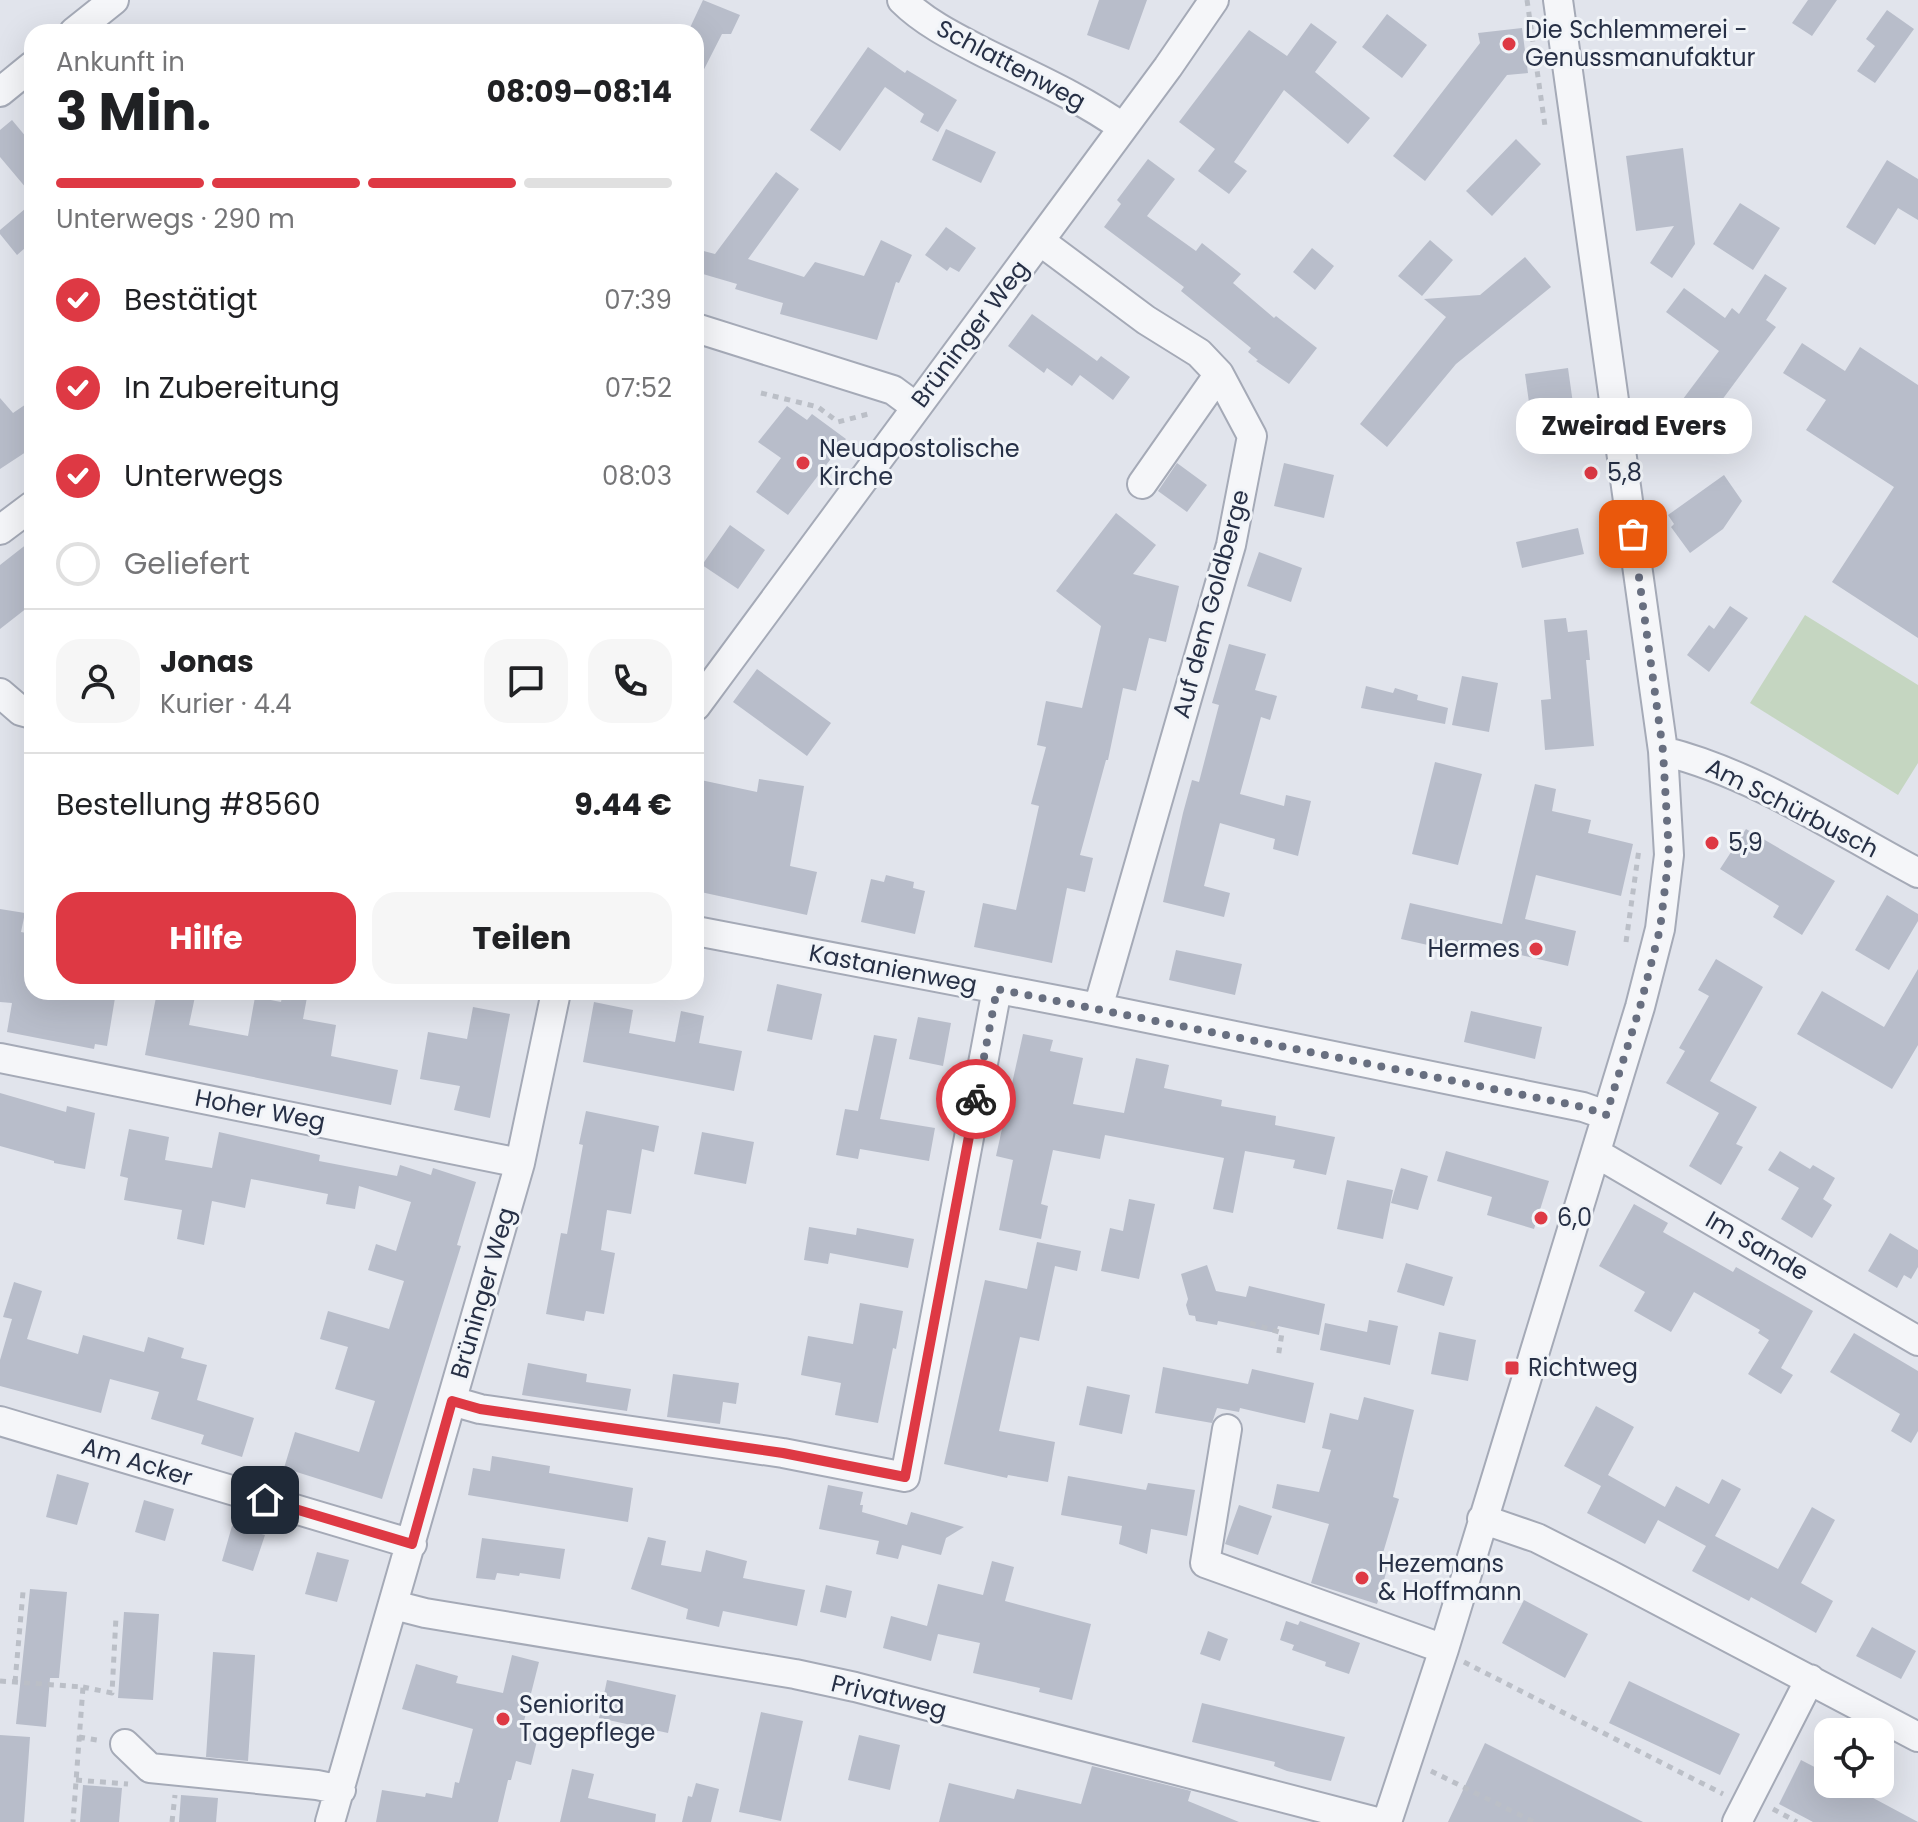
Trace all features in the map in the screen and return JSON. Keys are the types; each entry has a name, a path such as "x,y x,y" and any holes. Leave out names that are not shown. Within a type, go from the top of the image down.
{"street":[{"path":"84,24 114,0"},
{"name":"Schlattenweg","path":"902,0 917,15 965,43 1098,110 1122,127"},
{"name":"Brüninger Weg","path":"704,695 1168,67 1214,0"},
{"path":"1387,1822 1443,1651 1640,1007 1660,929 1669,855 1663,751 1558,0"},
{"path":"0,92 24,72"},
{"name":"Auf dem Goldberge","path":"1040,241 1146,320 1199,353 1219,374 1252,436 1231,545 1098,1008"},
{"path":"704,331 893,390 916,407"},
{"path":"1142,484 1219,374"},
{"path":"0,530 24,512"},
{"path":"0,693 24,712"},
{"name":"Am Schürbusch","path":"1663,751 1695,759 1749,781 1918,873"},
{"name":"Kastanienweg","path":"704,933 1098,1008 1583,1107 1606,1115"},
{"path":"452,1401 480,1409 783,1453 905,1477 997,989"},
{"name":"Brüninger Weg","path":"330,1822 520,1163 554,1000"},
{"name":"Hoher Weg","path":"0,1058 520,1163"},
{"name":"Im Sande","path":"1596,1153 1918,1341"},
{"name":"Am Acker","path":"0,1421 412,1544"},
{"path":"1227,1429 1205,1563 1443,1651"},
{"path":"1482,1519 1537,1538 1918,1737"},
{"name":"Privatweg","path":"394,1605 425,1613 795,1674 855,1687 1377,1822"},
{"path":"1743,1810 1810,1679"},
{"path":"125,1744 150,1768 341,1790"}],"path":[{"path":"1527,0 1548,140"},
{"path":"761,393 818,407 838,422 875,412 893,390"},
{"path":"1626,944 1639,839"},
{"path":"1250,1323 1282,1333 1278,1358"},
{"path":"15,1682 23,1592"},
{"path":"0,1681 83,1687 112,1693 116,1617"},
{"path":"1443,1651 1730,1798 1743,1810 1797,1822"},
{"path":"73,1822 83,1687"},
{"path":"1407,1762 1534,1822"}],"green space":[{"path":"1805,615 1918,685 1918,763 1898,795 1750,703"}],"building":[{"path":"703,0 740,15 731,34 722,34 704,69 704,24 692,24"},
{"path":"1099,0 1147,0 1129,50 1087,35"},
{"path":"1808,0 1837,0 1812,36 1792,23"},
{"path":"1887,10 1914,29 1875,83 1857,71 1875,46 1866,39"},
{"path":"1387,14 1427,45 1402,78 1362,47"},
{"path":"1311,23 1337,42 1315,72 1370,118 1348,144 1284,90 1234,162 1247,171 1229,194 1198,171 1215,149 1179,122 1249,30 1287,56"},
{"path":"1522,28 1528,73 1507,75 1425,181 1393,156 1480,43 1478,33"},
{"path":"868,47 905,73 907,70 957,100 938,132 920,122 924,114 885,87 840,151 810,130"},
{"path":"12,120 24,134 24,186 0,157 0,130"},
{"path":"946,129 996,152 981,183 932,160"},
{"path":"1516,139 1541,164 1492,216 1466,191"},
{"path":"1683,148 1695,244 1672,278 1650,263 1674,226 1636,231 1626,156"},
{"path":"1148,159 1175,179 1147,216 1196,251 1202,243 1241,274 1233,283 1274,318 1276,316 1317,348 1289,384 1256,361 1248,352 1251,348 1181,291 1184,287 1104,227 1121,204 1117,200"},
{"path":"1887,160 1918,179 1918,220 1898,208 1875,245 1846,227"},
{"path":"776,172 799,189 748,259 804,277 815,262 864,276 881,240 912,255 899,283 896,282 877,340 780,314 783,303 735,289 737,284 704,274 704,251 715,254"},
{"path":"1740,203 1780,228 1753,270 1713,244"},
{"path":"24,210 24,249 17,255 0,230"},
{"path":"946,227 976,248 959,272 950,267 947,271 925,255"},
{"path":"1430,240 1453,260 1422,296 1398,276"},
{"path":"1312,248 1334,266 1315,290 1293,272"},
{"path":"1525,257 1551,287 1456,364 1387,447 1360,424 1446,317 1424,299 1480,295"},
{"path":"1765,274 1787,288 1766,320 1776,327 1682,454 1656,435 1719,351 1666,312 1684,288 1725,318 1732,308 1739,314"},
{"path":"1032,314 1097,361 1101,356 1130,377 1113,400 1080,375 1072,386 1047,368 1044,373 1008,346"},
{"path":"1802,343 1845,371 1860,347 1918,385 1918,638 1832,582 1894,487 1806,430 1826,400 1783,373"},
{"path":"1568,368 1576,425 1533,431 1525,374"},
{"path":"0,398 13,413 24,405 24,453 0,469"},
{"name":"Neuapostolische Kirche","path":"787,406 807,420 812,414 846,439 788,515 756,492 781,458 758,442"},
{"path":"1177,463 1207,485 1187,512 1158,491"},
{"path":"1284,463 1334,475 1324,518 1274,506"},
{"path":"1724,475 1742,501 1723,529 1690,553 1671,527 1674,524 1668,515"},
{"path":"1116,513 1156,545 1133,574 1179,586 1166,642 1149,638 1136,691 1123,688 1108,760 1080,855 1093,858 1085,892 1067,888 1052,963 974,947 983,903 1016,910 1039,806 1031,804 1046,747 1037,745 1046,701 1082,708 1101,626 1056,591"},
{"path":"730,525 765,550 738,589 704,566"},
{"path":"1578,528 1584,554 1522,568 1516,542"},
{"path":"24,546 24,610 0,629 0,565"},
{"path":"1259,552 1302,568 1291,602 1247,586"},
{"path":"1730,606 1748,618 1709,672 1687,655 1709,625 1714,629"},
{"path":"1566,618 1568,632 1587,630 1590,660 1586,660 1594,746 1545,750 1541,700 1551,699 1544,620"},
{"path":"1229,644 1266,654 1255,690 1277,696 1270,720 1261,717 1240,794 1284,806 1286,795 1311,801 1298,856 1273,849 1275,839 1220,823 1204,886 1230,893 1224,917 1163,902 1192,780 1199,782 1219,705 1212,703"},
{"path":"757,669 831,723 807,756 733,702"},
{"path":"1462,676 1498,683 1489,732 1452,725"},
{"path":"1366,686 1393,693 1395,688 1418,695 1417,700 1448,708 1445,724 1361,708"},
{"path":"1435,762 1482,774 1458,865 1412,854"},
{"path":"759,779 804,786 790,866 817,872 807,915 704,893 704,781 757,792"},
{"path":"1535,784 1556,789 1552,811 1591,820 1588,833 1633,844 1621,896 1536,875 1525,919 1576,931 1568,966 1470,943 1468,954 1401,939 1410,903 1502,924"},
{"path":"1746,829 1835,881 1802,935 1773,917 1779,906 1720,869"},
{"path":"886,875 914,882 913,888 925,891 915,934 861,922 871,879 884,882"},
{"path":"1887,895 1918,914 1918,921 1889,970 1855,950"},
{"path":"0,909 24,913 21,932 24,933 24,1000 115,1000 107,1046 95,1044 94,1049 7,1032 12,1003 0,1002"},
{"path":"1176,950 1242,964 1235,995 1169,980"},
{"path":"1716,959 1763,987 1710,1081 1757,1107 1736,1144 1743,1147 1721,1185 1689,1166 1719,1113 1666,1083 1685,1051 1679,1048 1709,996 1698,990"},
{"path":"1918,969 1918,1045 1892,1089 1797,1034 1822,991 1884,1027"},
{"path":"777,984 822,994 812,1040 767,1031"},
{"path":"155,1000 194,1000 189,1025 248,1036 254,1000 307,1000 303,1019 336,1025 331,1056 398,1070 391,1105 145,1055"},
{"path":"594,1002 633,1010 629,1033 675,1042 681,1011 704,1016 699,1043 742,1051 734,1091 583,1062"},
{"path":"473,1007 510,1014 490,1118 454,1110 460,1086 420,1079 428,1032 467,1039"},
{"path":"1471,1011 1542,1027 1535,1059 1464,1042"},
{"path":"918,1017 951,1023 943,1066 909,1059"},
{"path":"1023,1034 1053,1040 1050,1051 1083,1058 1073,1104 1124,1113 1136,1058 1169,1065 1164,1088 1222,1100 1221,1106 1276,1116 1275,1125 1335,1137 1326,1175 1293,1168 1295,1160 1245,1151 1233,1213 1213,1209 1224,1158 1105,1135 1100,1159 1053,1150 1041,1204 1048,1206 1041,1239 999,1230 1013,1160 996,1156"},
{"path":"874,1035 897,1039 880,1119 935,1128 929,1161 860,1149 858,1159 836,1155 845,1109 858,1111"},
{"path":"0,1093 66,1112 67,1106 95,1113 85,1169 0,1146"},
{"path":"586,1111 659,1126 654,1152 642,1149 631,1214 607,1210 601,1250 615,1253 604,1314 586,1311 584,1321 546,1314 561,1233 567,1234"},
{"path":"129,1129 169,1137 165,1160 212,1168 219,1132 320,1155 319,1161 397,1176 400,1165 431,1175 433,1168 476,1182 457,1245 461,1246 382,1499 284,1468 295,1432 359,1452 375,1401 335,1389 348,1347 320,1339 328,1311 389,1329 404,1281 368,1270 376,1244 396,1251 411,1202 359,1186 355,1209 326,1204 328,1194 251,1179 245,1208 212,1201 204,1245 177,1239 182,1210 124,1200 128,1178 120,1176"},
{"path":"702,1132 754,1142 746,1184 694,1174"},
{"path":"1446,1151 1549,1181 1534,1229 1487,1215 1492,1197 1437,1181"},
{"path":"1780,1151 1810,1169 1813,1165 1835,1178 1823,1199 1832,1205 1812,1238 1781,1219 1799,1188 1768,1170"},
{"path":"1401,1168 1428,1176 1418,1210 1391,1203"},
{"path":"1347,1180 1393,1190 1383,1239 1337,1229"},
{"path":"1129,1199 1155,1204 1139,1279 1101,1271 1110,1228 1123,1231"},
{"path":"1634,1204 1668,1223 1663,1232 1733,1272 1736,1267 1813,1311 1781,1368 1793,1375 1781,1394 1748,1374 1769,1340 1758,1333 1760,1330 1694,1292 1671,1332 1634,1311 1645,1292 1599,1266"},
{"path":"809,1227 856,1235 857,1228 914,1239 908,1268 830,1253 828,1264 804,1260"},
{"path":"1890,1233 1918,1250 1918,1267 1911,1279 1904,1275 1897,1288 1868,1271"},
{"path":"1037,1242 1081,1251 1077,1271 1055,1266 1039,1341 1020,1337 999,1431 1055,1442 1048,1482 1008,1475 1007,1478 944,1464 985,1280 1027,1289"},
{"path":"1406,1263 1453,1277 1444,1306 1397,1292"},
{"path":"1207,1265 1216,1291 1246,1297 1249,1286 1325,1304 1319,1335 1278,1326 1276,1333 1218,1321 1217,1325 1196,1321 1195,1316 1189,1315 1181,1274"},
{"path":"14,1282 42,1291 27,1339 78,1354 83,1335 144,1352 148,1337 184,1348 181,1358 207,1365 197,1400 254,1418 242,1457 201,1444 204,1435 151,1419 159,1392 110,1379 101,1413 0,1386 0,1360 12,1319 3,1317"},
{"path":"860,1303 903,1311 878,1423 835,1415 841,1383 801,1375 808,1336 853,1344"},
{"path":"1369,1320 1398,1326 1390,1365 1320,1350 1325,1323 1367,1332"},
{"path":"1439,1332 1476,1340 1468,1381 1431,1374"},
{"path":"1854,1333 1918,1371 1918,1431 1911,1443 1891,1431 1900,1414 1830,1372"},
{"path":"528,1363 587,1374 586,1382 631,1389 627,1411 522,1395"},
{"path":"1163,1367 1248,1384 1252,1369 1314,1383 1305,1423 1240,1408 1239,1412 1217,1408 1212,1423 1155,1413"},
{"path":"673,1374 739,1383 736,1404 723,1402 720,1424 667,1417"},
{"path":"1087,1386 1130,1395 1122,1434 1079,1425"},
{"path":"1364,1397 1414,1410 1393,1497 1399,1499 1380,1563 1388,1566 1377,1604 1311,1583 1329,1524 1272,1508 1277,1484 1319,1492 1331,1450 1322,1448 1330,1413 1358,1420"},
{"path":"1596,1406 1634,1427 1608,1475 1665,1507 1645,1544 1587,1513 1601,1486 1564,1466"},
{"path":"492,1456 550,1466 549,1473 633,1488 628,1522 468,1495 473,1468 490,1471"},
{"path":"57,1474 89,1483 77,1525 46,1517"},
{"path":"1068,1476 1146,1490 1148,1483 1195,1490 1187,1536 1151,1529 1147,1554 1119,1544 1122,1526 1061,1515"},
{"path":"1722,1479 1741,1489 1715,1536 1778,1569 1812,1507 1835,1520 1801,1583 1833,1601 1816,1633 1751,1597 1749,1601 1692,1571 1706,1546 1658,1520 1676,1486 1709,1504"},
{"path":"828,1485 863,1492 862,1512 907,1525 911,1512 964,1527 946,1538 941,1555 902,1545 898,1559 876,1554 879,1541 819,1529"},
{"path":"144,1500 174,1509 165,1541 135,1532"},
{"path":"1239,1505 1272,1516 1258,1555 1225,1544"},
{"path":"232,1526 265,1535 253,1571 222,1561"},
{"path":"648,1537 666,1541 661,1565 701,1572 706,1550 747,1561 743,1578 805,1590 797,1626 723,1611 719,1627 686,1619 688,1609 631,1589"},
{"path":"482,1538 565,1549 560,1579 520,1573 519,1576 497,1573 495,1580 476,1578"},
{"path":"317,1552 349,1560 337,1602 305,1594"},
{"path":"992,1561 1014,1567 1005,1601 1091,1624 1072,1700 1039,1692 1040,1688 973,1673 980,1643 938,1634 931,1661 883,1648 891,1616 927,1626 938,1584 983,1595"},
{"path":"826,1585 852,1591 846,1618 820,1612"},
{"path":"30,1589 67,1592 59,1678 50,1678 46,1727 16,1724"},
{"path":"1524,1600 1588,1634 1565,1678 1502,1643"},
{"path":"124,1612 159,1614 153,1700 118,1698"},
{"path":"1286,1621 1298,1625 1300,1621 1360,1643 1349,1674 1292,1650 1294,1645 1280,1640"},
{"path":"1872,1627 1916,1651 1901,1679 1856,1656"},
{"path":"1208,1631 1228,1639 1220,1661 1200,1654"},
{"path":"213,1652 255,1655 248,1761 206,1757"},
{"path":"512,1655 539,1662 522,1729 539,1733 531,1765 516,1761 498,1822 376,1822 382,1790 452,1798 473,1729 402,1709 416,1664 458,1676 456,1683 503,1693"},
{"path":"607,1680 676,1695 668,1733 599,1718"},
{"path":"1629,1681 1740,1734 1720,1775 1609,1723"},
{"path":"1202,1703 1345,1737 1331,1781 1287,1771 1274,1766 1275,1762 1192,1742"},
{"path":"761,1712 803,1721 781,1821 739,1812"},
{"path":"0,1735 30,1737 24,1822 0,1822"},
{"path":"859,1735 900,1745 890,1790 848,1780"},
{"path":"1485,1743 1643,1822 1448,1822"},
{"path":"1801,1760 1814,1767 1814,1798 1873,1798 1918,1822 1813,1822 1779,1804"},
{"path":"1092,1766 1191,1791 1188,1801 1239,1822 939,1822 949,1783 1014,1799 1017,1789 1081,1804"},
{"path":"572,1769 594,1774 588,1798 656,1814 655,1822 560,1822"},
{"path":"696,1783 719,1789 711,1822 682,1822 688,1796 692,1797"},
{"path":"83,1785 122,1788 119,1822 80,1822"},
{"path":"181,1795 218,1798 216,1822 179,1822"}],"way so far":[{"path":"976,1099 997,989 1583,1107 1606,1115 1640,1007 1660,929 1669,855 1663,751 1633,534"}],"place":[{"name":"Die Schlemmerei - Genussmanufaktur","path":"1509,44"},
{"name":"Neuapostolische Kirche","path":"803,463"},
{"name":"5,8","path":"1591,473"},
{"name":"Zweirad Evers","path":"1633,534"},
{"name":"5,9","path":"1712,843"},
{"name":"Hermes","path":"1536,949"},
{"name":"6,0","path":"1541,1218"},
{"name":"Richtweg","path":"1512,1368"},
{"name":"Hezemans & Hoffmann","path":"1362,1578"},
{"name":"Seniorita Tagepflege","path":"503,1719"}],"route":[{"path":"265,1500 412,1544 452,1401 480,1409 783,1453 905,1477 976,1099"}]}
